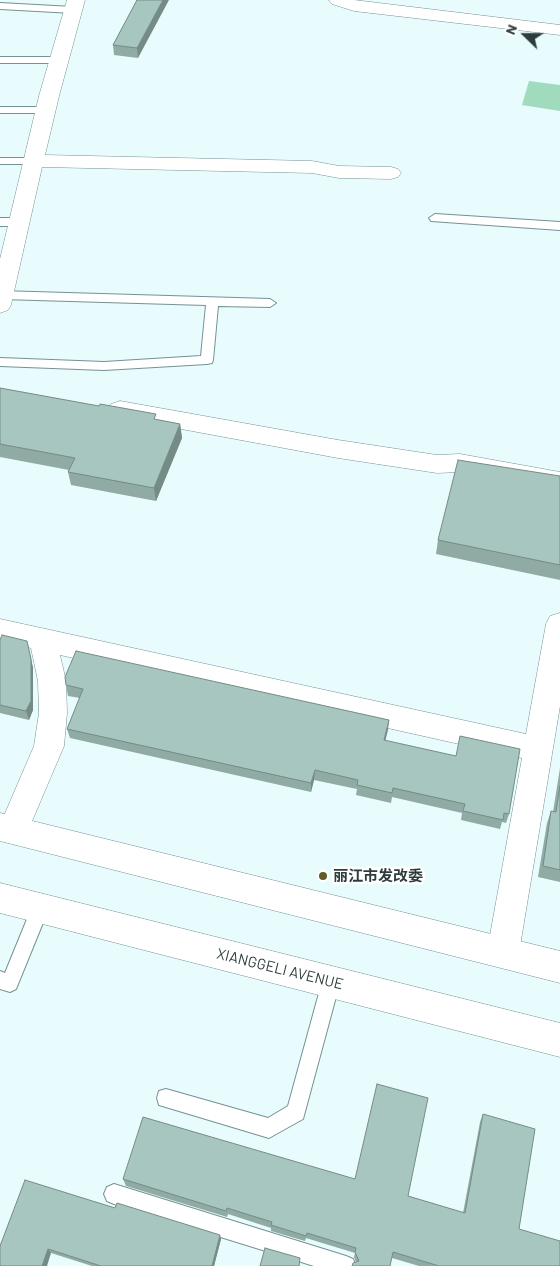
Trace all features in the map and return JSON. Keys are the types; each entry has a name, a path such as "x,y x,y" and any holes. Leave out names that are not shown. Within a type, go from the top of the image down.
{"street":[{"path":"338,0 354,6 560,30"},
{"path":"1,300 10,222 34,161 74,5"},
{"path":"34,161 312,167 339,172 391,174"},
{"path":"96,406 338,449 437,464 460,463 560,481"},
{"path":"503,952 538,749 554,700 560,624"},
{"path":"0,630 538,749"},
{"path":"43,639 52,681 49,746 6,829 560,966"},
{"name":"XIANGGELI AVENUE","path":"0,898 560,1040"}],"lane":[{"path":"0,6 74,5"},
{"path":"0,60 59,60"},
{"path":"0,110 46,110"},
{"path":"0,161 34,161"},
{"path":"435,218 560,226"},
{"path":"1,300 270,302"},
{"path":"0,362 104,366 207,360 212,301"},
{"path":"0,980 10,983 40,908"},
{"path":"166,1098 269,1128 296,1112 330,982"},
{"path":"114,1194 346,1266"}],"green space":[{"path":"529,81 560,85 560,111 522,105"}],"building":[{"path":"137,0 163,0 137,48 113,45"},
{"path":"0,388 156,414 154,419 180,424 154,488 68,472 75,458 0,444"},
{"path":"458,460 560,476 560,565 438,540"},
{"path":"2,635 27,641 31,659 31,701 26,711 0,705 0,640"},
{"path":"76,651 389,720 384,740 456,756 460,736 520,749 509,814 504,813 503,820 463,811 465,804 393,788 392,793 357,785 358,780 315,770 311,783 67,729 83,689 66,685 65,677"},
{"path":"560,786 560,870 543,866 551,811 556,812"},
{"path":"377,1084 428,1098 408,1196 465,1213 483,1114 535,1129 519,1229 560,1241 560,1266 439,1266 393,1252 390,1266 352,1266 353,1263 359,1261 355,1252 356,1248 307,1233 306,1236 271,1225 272,1222 227,1208 226,1211 123,1179 143,1117 355,1179"},
{"path":"25,1180 115,1208 117,1203 220,1235 212,1266 101,1266 48,1249 42,1266 0,1266 0,1246"},
{"path":"265,1248 300,1258 299,1266 260,1266"}],"place":[{"name":"丽江市发改委","path":"323,876"}]}
